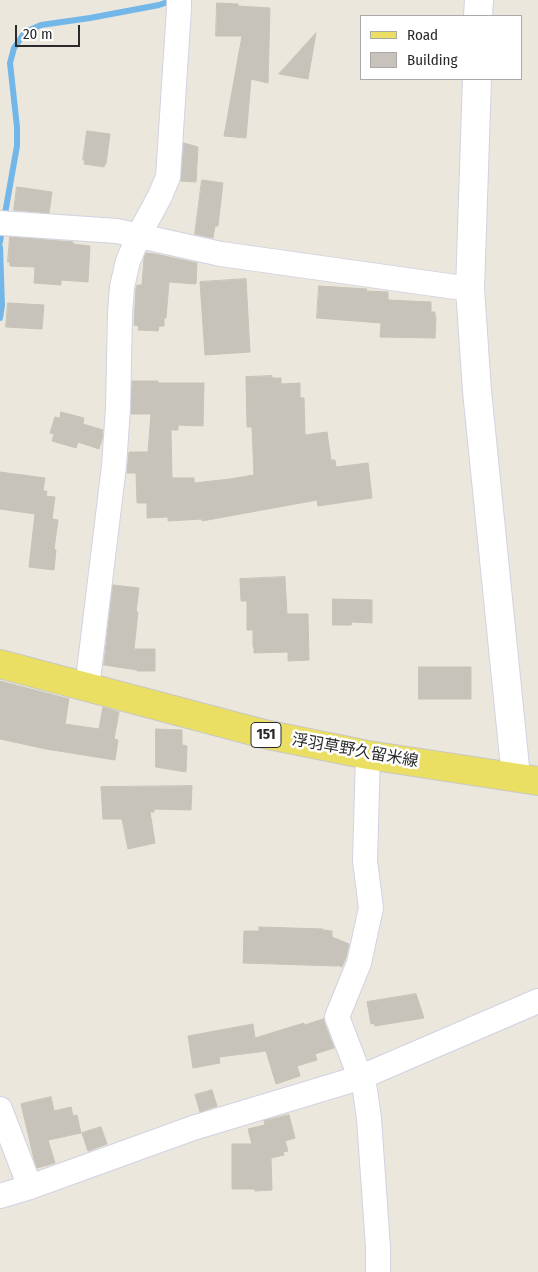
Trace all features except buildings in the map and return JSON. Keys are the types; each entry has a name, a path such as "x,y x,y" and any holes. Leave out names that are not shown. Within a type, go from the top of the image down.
{"main road":[{"name":"浮羽草野久留米線","path":"0,664 264,734 368,755 527,779"}],"street":[{"path":"478,15 479,0"},
{"path":"87,688 114,466 122,287 128,261 168,177 179,5"},
{"path":"476,80 470,289 477,391 527,779"},
{"path":"5,224 117,231 221,254 470,289"},
{"path":"368,755 365,861 370,908 358,962 337,1017 365,1090 369,1119 378,1272"},
{"path":"0,1196 30,1188 193,1128 359,1078 538,1001"},
{"path":"0,1109 30,1188"}],"waterway":[{"path":"4,219 17,146 17,127 10,63 14,48 25,32 41,25 90,18 159,5 174,0"},
{"path":"0,242 2,229"},
{"path":"0,247 2,305 0,318"}]}
